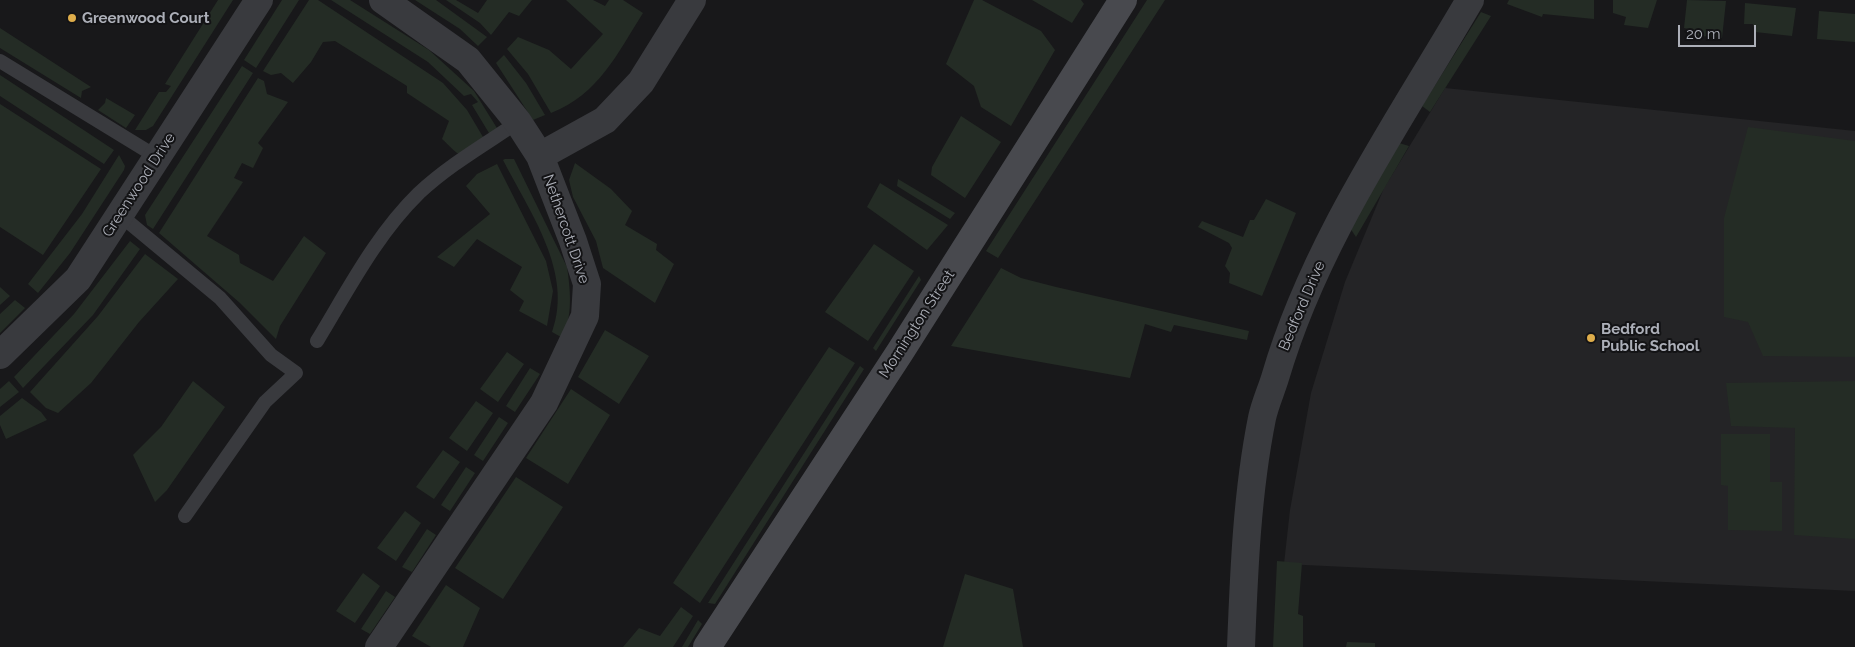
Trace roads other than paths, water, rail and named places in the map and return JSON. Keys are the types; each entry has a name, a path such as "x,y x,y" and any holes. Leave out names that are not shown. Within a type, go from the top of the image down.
{"main road":[{"name":"Mornington Street","path":"707,647 900,352 1123,0"}],"street":[{"name":"Greenwood Drive","path":"0,355 78,279 258,0"},
{"name":"Nethercott Drive","path":"379,647 544,403 585,316 587,284 540,156 518,122 468,60 383,0"},
{"path":"540,156 605,120 635,89 692,0"},
{"name":"Bedford Drive","path":"1241,647 1245,550 1262,416 1287,335 1334,231 1470,0"}],"lane":[{"path":"0,61 157,157"},
{"path":"318,341 371,251 418,194 459,160 518,122"},
{"path":"120,215 220,298 272,355 296,373 265,402 185,516"}],"place":[{"name":"Greenwood Court","path":"72,18"},
{"name":"Bedford Public School","path":"1591,338"}]}
